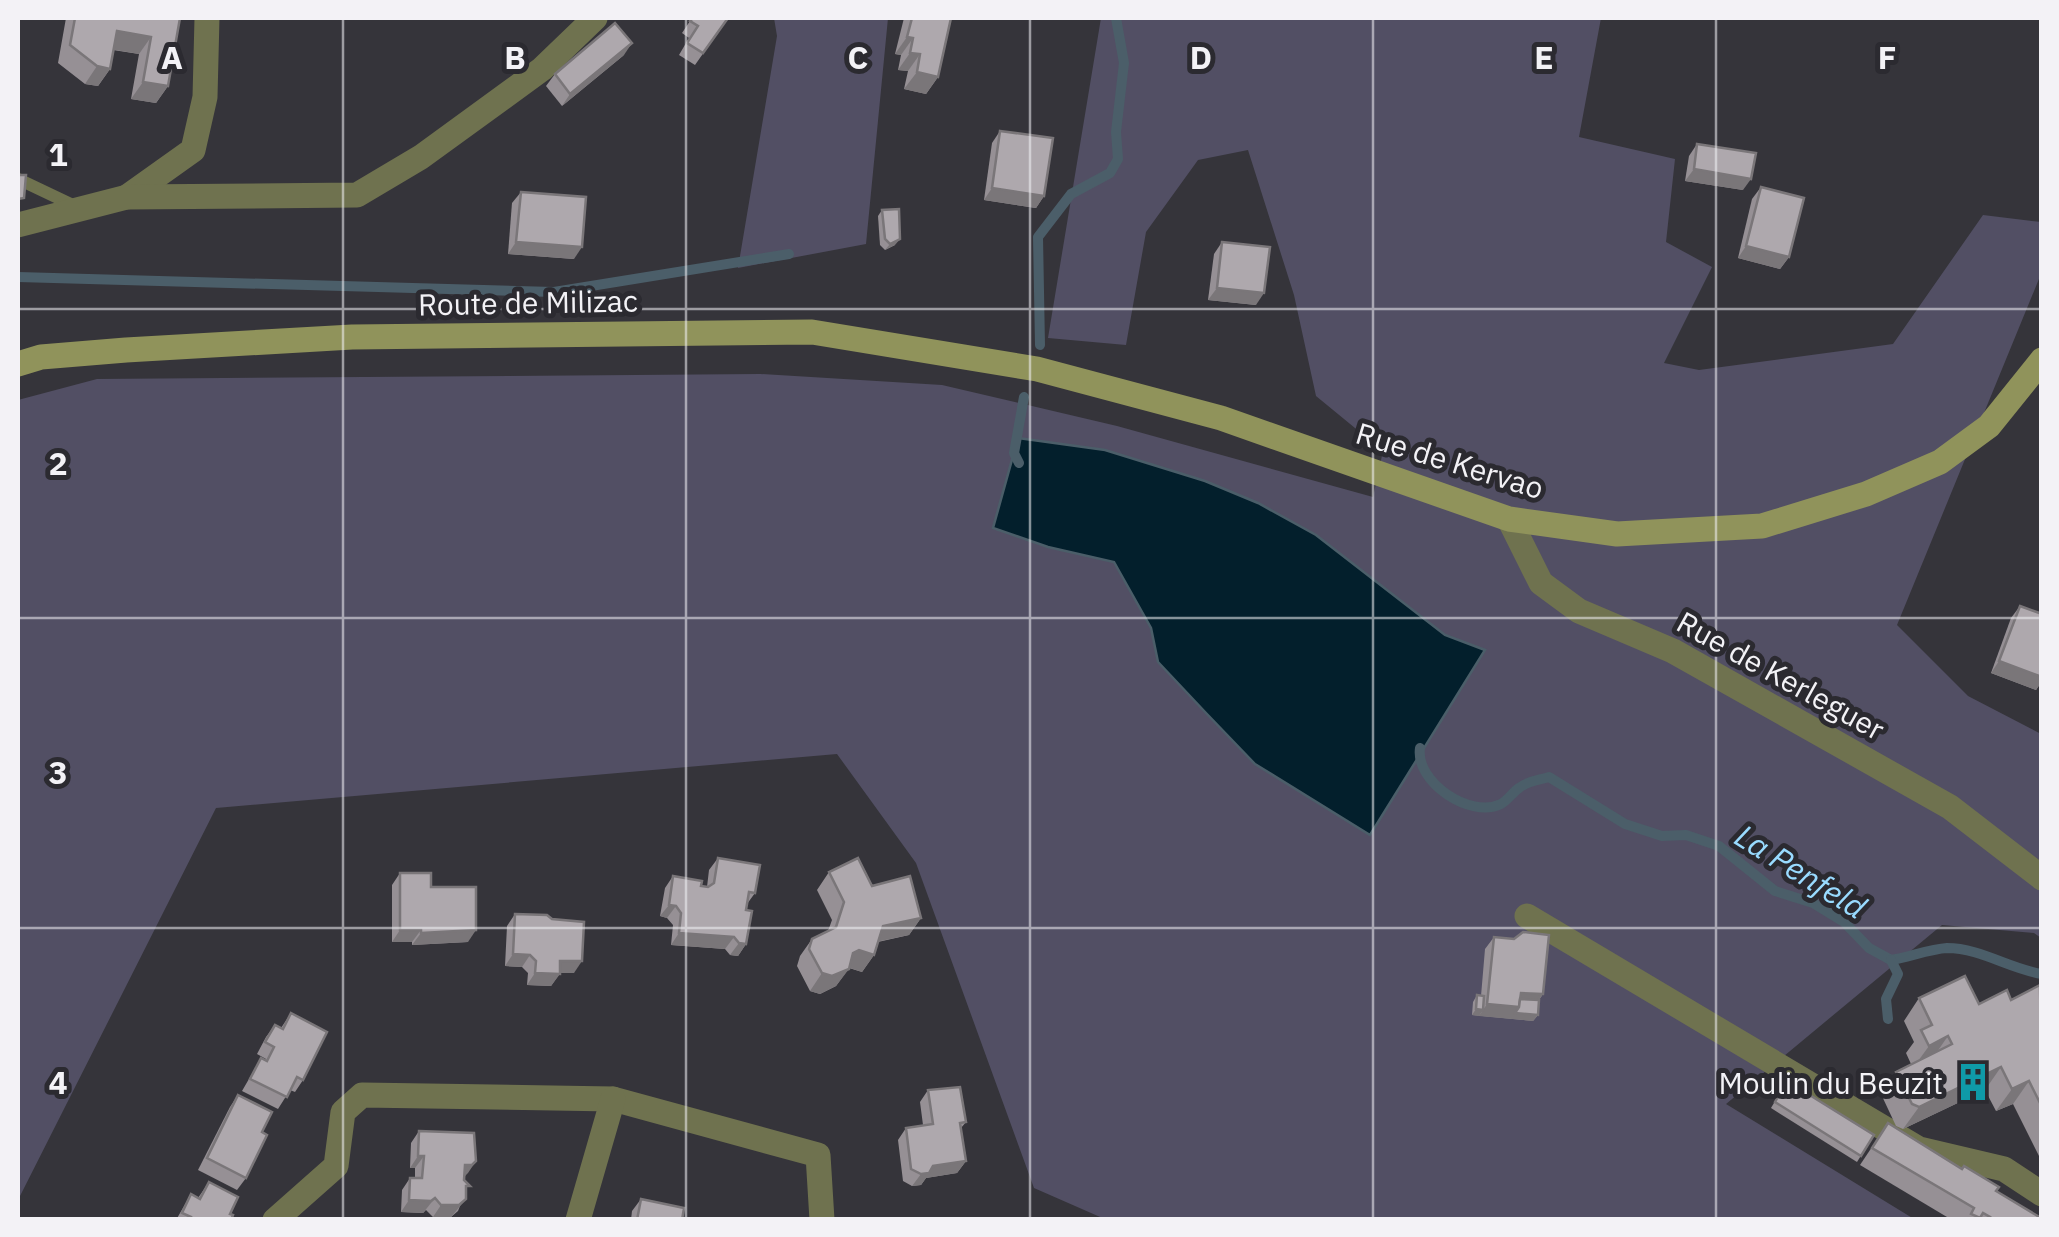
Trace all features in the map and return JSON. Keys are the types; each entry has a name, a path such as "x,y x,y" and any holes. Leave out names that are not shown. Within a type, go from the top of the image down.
{"main road":[{"name":"Route de Milizac","path":"18,364 126,350 352,337 812,332 1037,369"},
{"name":"Rue de Kervao","path":"1037,369 1220,418 1509,518 1617,534 1762,526 1866,494 1940,462 1988,426 2042,360"}],"street":[{"path":"128,197 194,150 205,97 207,18"},
{"path":"18,226 128,197 356,195 421,157 542,68 595,18"},
{"name":"Rue de Kerleguer","path":"1509,518 1541,582 1579,611 1687,658 1950,807 2042,878"},
{"path":"1527,916 1919,1149 2004,1169 2042,1194"},
{"path":"275,1220 336,1166 343,1112 362,1095 613,1098 818,1155 822,1220"},
{"path":"578,1220 613,1098"}],"lane":[{"path":"18,179 81,209"}],"shaded area":[{"path":"774,18 888,18 866,244 738,268 777,36"},
{"path":"1101,18 1601,18 1579,137 1675,159 1666,242 1712,267 1664,363 1699,370 1893,344 1983,215 2041,222 2041,274 1897,625 1968,696 2041,734 2041,938 2034,933 1942,925 1726,1104 1914,1219 1107,1220 1034,1188 916,863 837,754 216,808 18,1200 18,400 97,379 760,374 942,385 1117,426 1373,497 1383,451 1316,396 1294,295 1248,150 1198,160 1146,232 1126,345 1048,338","holes":["1018,438 1105,450 1205,481 1316,535 1445,635 1485,650 1370,834 1158,662 1151,628 1114,562 1048,547 994,528"]}],"water":[{"path":"1018,438 1105,450 1205,481 1258,503 1316,535 1445,635 1485,650 1370,835 1255,764 1158,662 1151,628 1114,562 1048,547 993,528"}],"building":[{"path":"75,18 180,18 168,86 143,82 151,37 117,31 110,69 97,66 70,45"},
{"path":"728,18 703,53 687,43 698,26 690,21"},
{"path":"912,18 951,18 938,77 917,72 920,54 910,53 913,38 907,37"},
{"path":"615,23 632,43 570,94 555,74"},
{"path":"1000,131 1053,138 1044,196 992,188"},
{"path":"1697,144 1756,153 1751,179 1694,169"},
{"path":"18,175 26,175 24,198 18,199"},
{"path":"1761,187 1804,198 1789,257 1746,246"},
{"path":"521,192 586,197 582,247 516,242"},
{"path":"899,209 900,239 890,244 885,239 882,210"},
{"path":"1222,242 1270,247 1264,293 1217,288"},
{"path":"2020,606 2042,614 2042,677 1999,661"},
{"path":"718,858 760,865 755,893 749,892 746,910 752,911 746,944 734,937 679,933 681,913 676,906 669,905 673,876 702,881 701,886 708,887 714,883"},
{"path":"858,858 872,886 910,876 921,918 883,926 874,955 859,950 853,953 849,969 832,976 822,973 809,949 812,939 836,927 844,902 829,872"},
{"path":"400,873 431,873 431,887 476,887 476,930 400,930"},
{"path":"515,914 584,922 582,961 560,961 560,974 535,973 536,961 530,955 513,954"},
{"path":"1523,932 1549,935 1543,994 1521,993 1519,1007 1487,1004 1494,937 1514,939"},
{"name":"Moulin du Beuzit","path":"1965,976 1979,1004 2007,990 2011,1000 2040,985 2042,1107 2029,1081 2012,1089 2001,1067 1919,1107 1912,1104 1896,1072 1952,1044 1948,1036 1929,1046 1921,1030 1932,1025 1919,998"},
{"path":"1477,995 1484,996 1483,1010 1476,1009"},
{"path":"1520,999 1539,1000 1538,1015 1515,1013"},
{"path":"291,1013 327,1032 303,1080 297,1077 287,1097 250,1079 261,1058 267,1061 274,1047 265,1042 275,1025 283,1029"},
{"path":"1787,1081 1874,1135 1861,1156 1775,1102"},
{"path":"960,1087 966,1122 960,1123 966,1161 933,1166 929,1173 911,1169 906,1128 933,1124 928,1090"},
{"path":"238,1095 272,1112 262,1132 267,1135 246,1178 207,1158"},
{"path":"1888,1123 1999,1187 1996,1191 2040,1220 1988,1220 1990,1217 1983,1213 1980,1218 1971,1214 1974,1208 1872,1148"},
{"path":"419,1131 474,1133 476,1161 465,1165 464,1180 470,1186 466,1186 466,1199 459,1205 441,1205 435,1198 409,1200 410,1178 422,1178 424,1156 418,1156"},
{"path":"209,1182 238,1197 231,1220 190,1220 182,1213 191,1194 200,1199"},
{"path":"641,1199 684,1208 682,1220 637,1220"}],"waterway":[{"name":"La Penfeld","path":"1040,345 1038,237 1071,194 1110,173 1118,159 1116,132 1124,63 1116,18"},
{"path":"18,277 554,292 789,254"},
{"name":"La Penfeld","path":"1019,463 1014,453 1024,397"},
{"name":"La Penfeld","path":"1420,748 1426,773 1435,785 1460,802 1488,807 1501,804 1529,782 1549,777 1625,824 1662,836 1686,835 1719,846 1775,891 1813,903 1844,922 1869,948 1891,960 1940,949 1959,949 2042,974"},
{"name":"La Penfeld","path":"1888,1019 1886,999 1898,974 1891,960"}],"place":[{"name":"Moulin du Beuzit","path":"1973,1082"}]}
